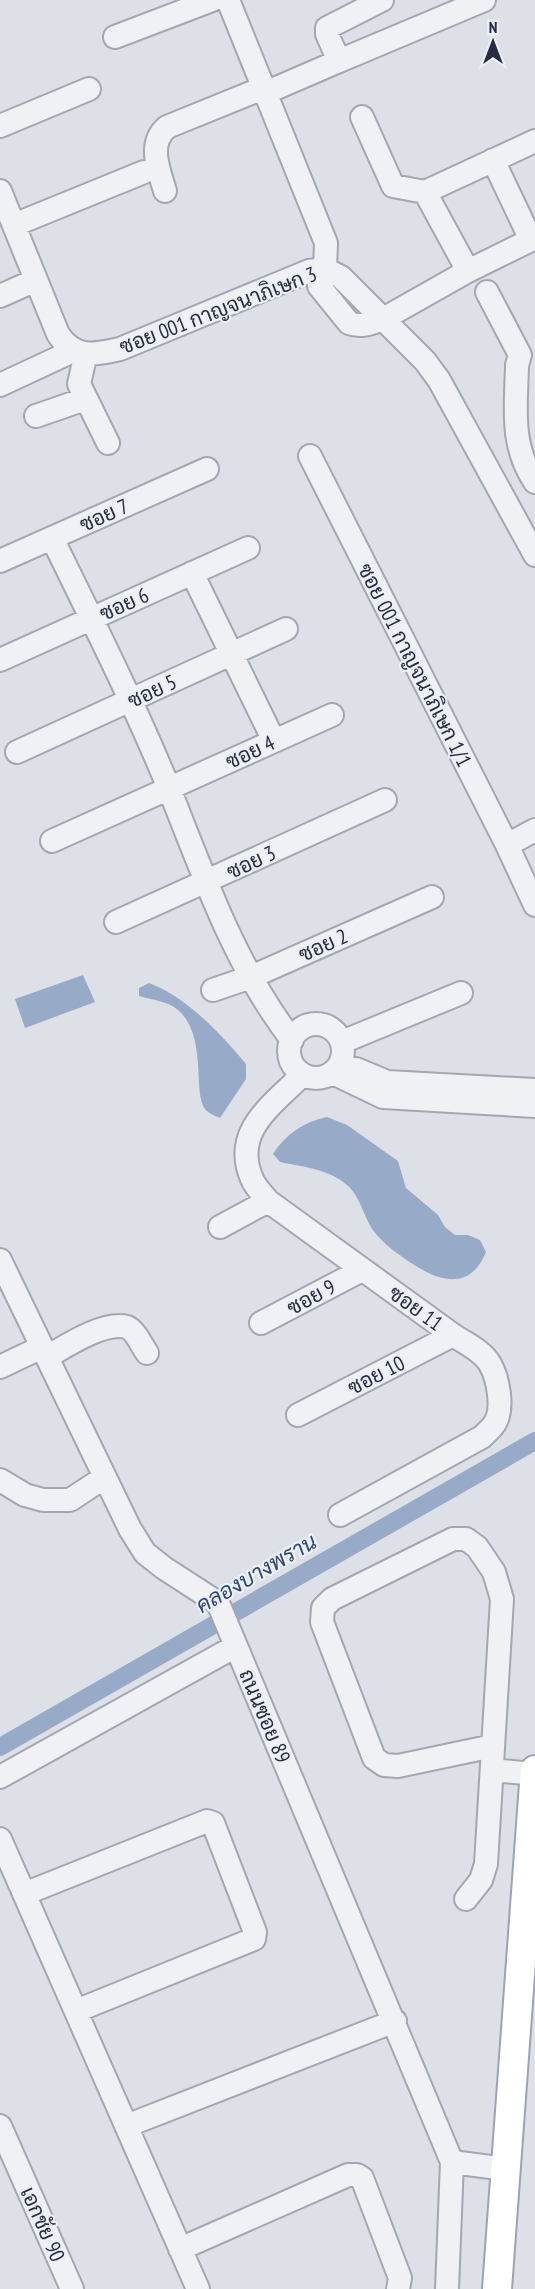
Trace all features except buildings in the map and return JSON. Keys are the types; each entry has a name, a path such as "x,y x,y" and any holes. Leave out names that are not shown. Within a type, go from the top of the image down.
{"main road":[{"path":"497,2289 535,1772"}],"street":[{"path":"115,37 212,0"},
{"path":"228,0 326,243 322,277"},
{"path":"339,61 327,34 327,28 382,0"},
{"path":"165,191 156,160 156,144 160,133 167,127 339,61 484,0"},
{"path":"0,126 89,89"},
{"path":"362,117 393,186 425,192 535,141"},
{"path":"383,319 468,271 533,239 493,160"},
{"path":"14,225 144,172"},
{"path":"0,191 58,334 63,343 80,352 80,390 108,443"},
{"path":"425,192 468,271"},
{"name":"ซอย 001 กาญจนาภิเษก 3","path":"0,385 80,352 94,355 120,349 309,271 322,277 341,277 425,361 439,380 535,555"},
{"path":"0,296 36,280"},
{"path":"487,292 527,352 517,365 516,438 520,456 535,482 502,494"},
{"path":"36,416 85,399"},
{"name":"ซอย 001 กาญจนาภิเษก 1/1","path":"310,456 507,845 535,905"},
{"name":"ซอย 7","path":"0,561 207,469"},
{"path":"52,538 169,789 205,883 251,977 271,1012 292,1040"},
{"name":"ซอย 6","path":"0,660 248,548"},
{"path":"192,573 274,741"},
{"name":"ซอย 5","path":"17,752 286,629"},
{"name":"ซอย 4","path":"52,841 332,715"},
{"name":"ซอย 3","path":"116,922 385,800"},
{"path":"507,845 535,830"},
{"name":"ซอย 2","path":"213,990 251,977 432,897"},
{"path":"461,993 339,1059 318,1079 302,1075 291,1063 289,1047 297,1032 304,1027 322,1025 338,1035 339,1059 372,1094 392,1099 535,1106"},
{"path":"339,1059 387,1082 535,1090"},
{"name":"ซอย 11","path":"302,1075 254,1124 246,1142 246,1160 252,1180 268,1201 478,1351 490,1363 497,1385 500,1408 495,1423 482,1437 340,1515"},
{"path":"220,1227 268,1201"},
{"name":"ถนนซอย 89","path":"0,1260 130,1529 145,1553 218,1603 395,2021 452,2162"},
{"name":"ซอย 9","path":"261,1323 362,1270"},
{"path":"0,1367 112,1327 128,1327 147,1353"},
{"name":"ซอย 10","path":"298,1416 453,1335"},
{"path":"0,1480 25,1495 43,1500 70,1500 105,1476"},
{"path":"466,1899 481,1881 486,1864 502,1599 494,1572 477,1547 466,1539 453,1539 332,1599 323,1608 322,1622 374,1758 384,1765 398,1766 493,1746"},
{"path":"0,1777 235,1643"},
{"path":"492,1770 535,1772"},
{"path":"24,1893 207,1821 213,1823 255,1932 254,1939 76,2011"},
{"path":"0,1839 198,2289"},
{"path":"126,2126 395,2021"},
{"name":"เอกชัย 90","path":"0,2126 72,2289"},
{"path":"447,2289 452,2162 506,2169"},
{"path":"180,2249 348,2175 357,2175 362,2178 400,2278 398,2289"}],"water":[{"path":"83,975 95,1002 25,1028 15,999"},
{"path":"149,983 190,1007 225,1040 246,1064 246,1079 220,1118 208,1112 202,1104 197,1050 187,1022 178,1010 170,1005 139,996 139,988"},
{"path":"327,1117 347,1125 398,1161 406,1188 438,1215 445,1227 455,1235 468,1235 480,1240 486,1252 472,1273 463,1278 453,1279 443,1278 422,1270 380,1238 372,1228 353,1191 341,1180 316,1170 280,1162 273,1154 296,1130 310,1122"}],"waterway":[{"name":"คลองบางพราน","path":"0,1747 535,1441"}]}
